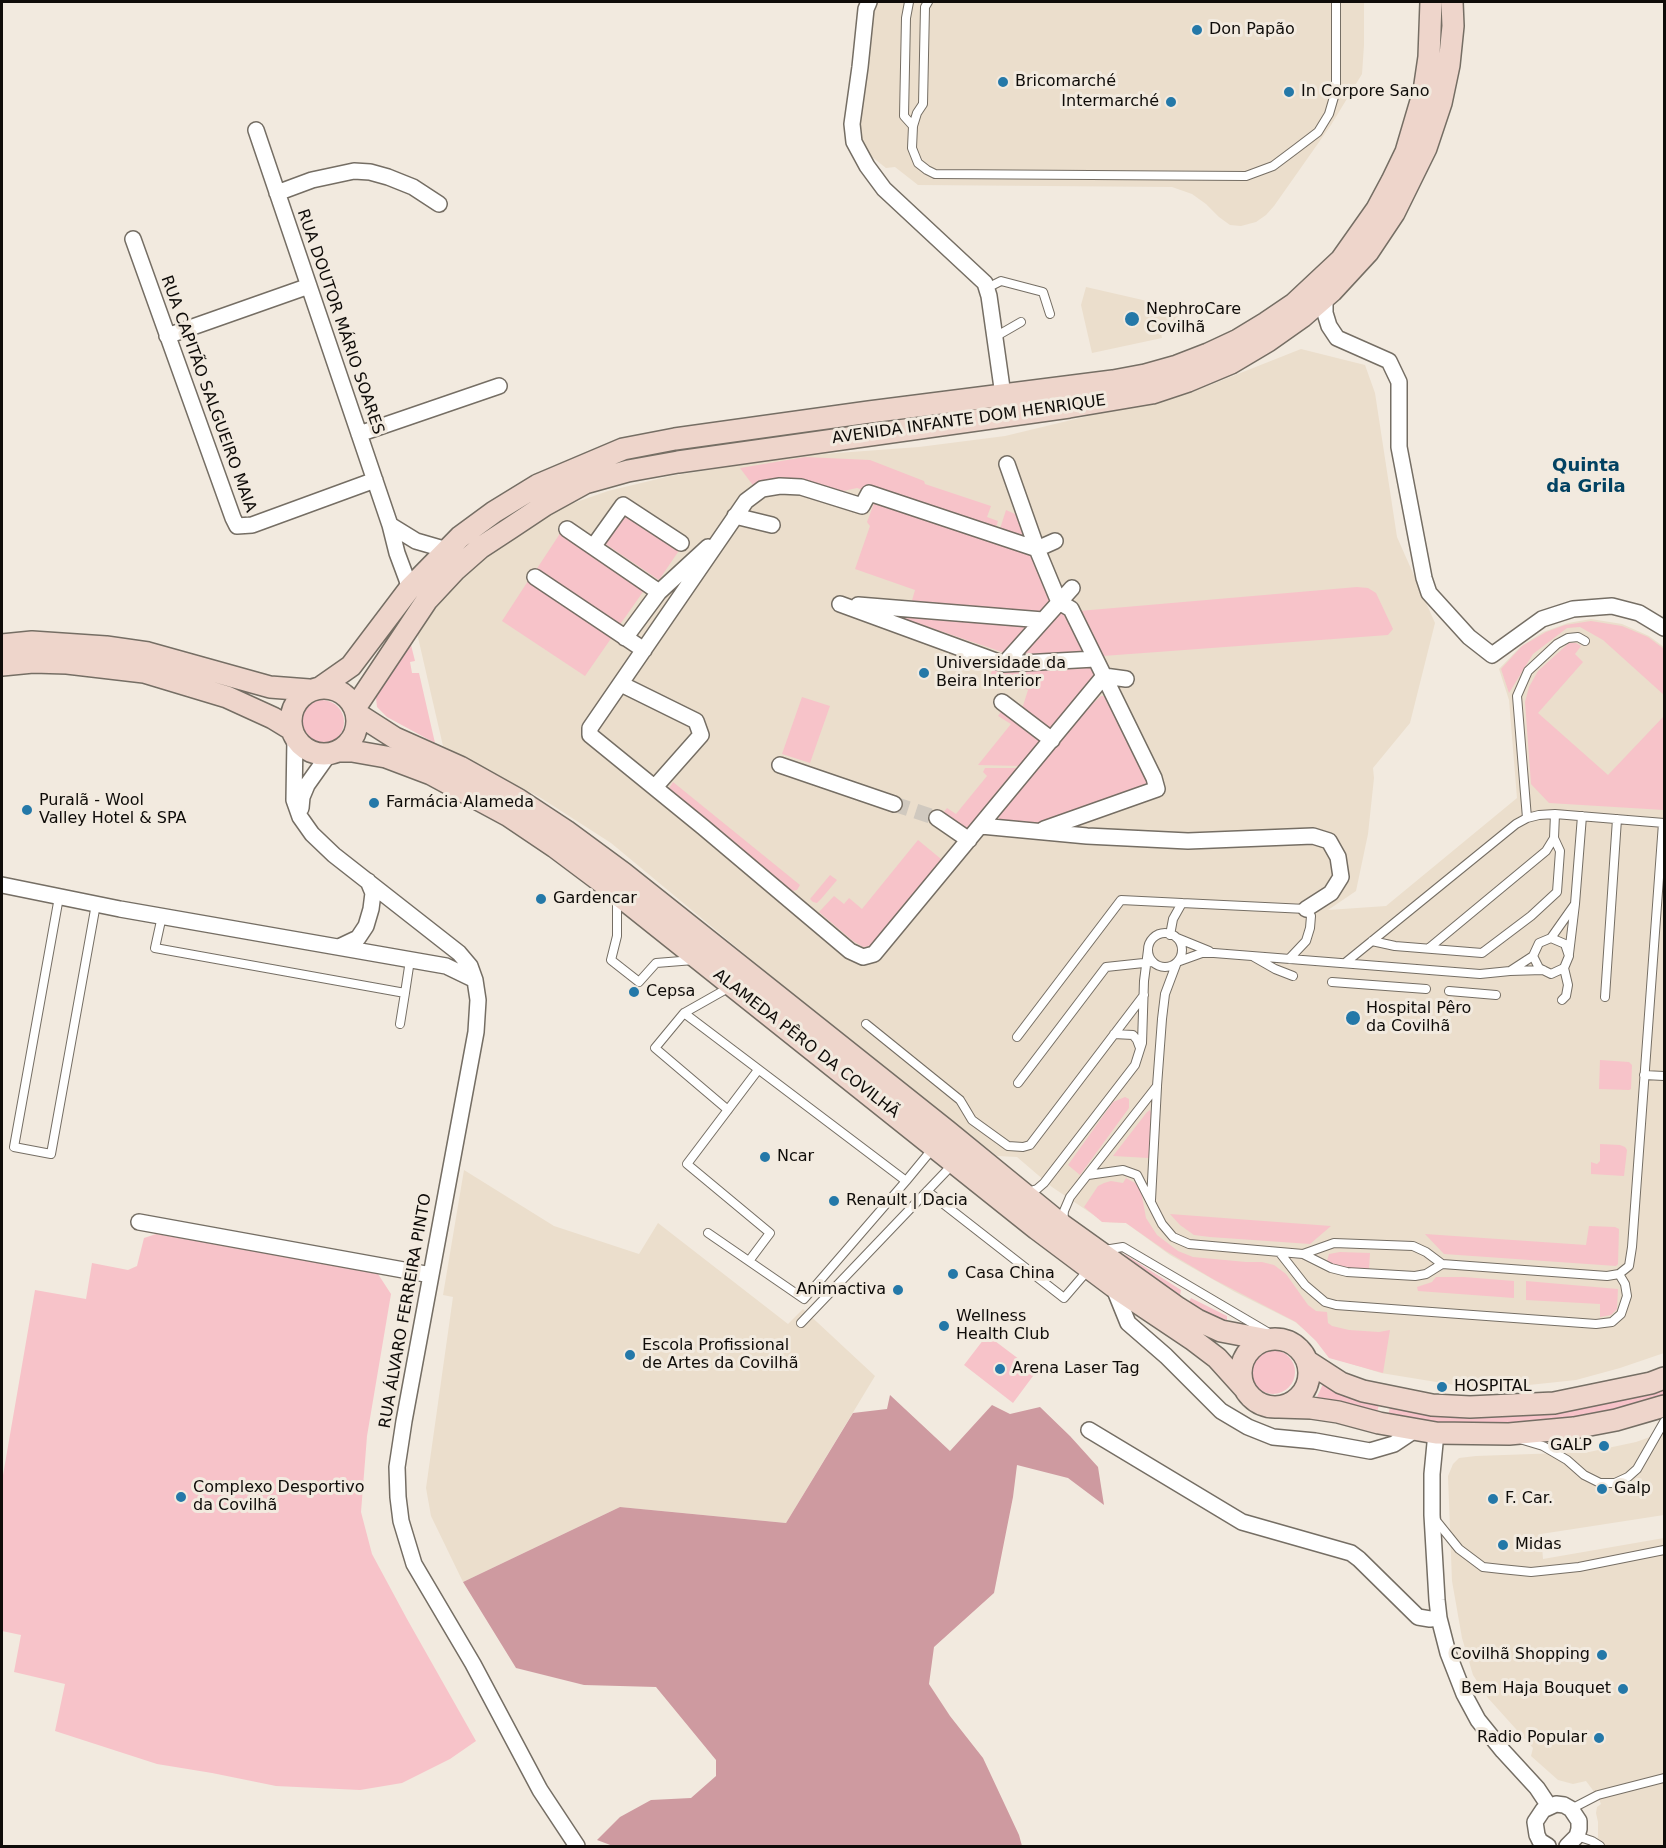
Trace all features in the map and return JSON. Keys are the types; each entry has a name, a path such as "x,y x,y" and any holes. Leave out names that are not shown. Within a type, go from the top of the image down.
{"main road":[{"name":"AVENIDA INFANTE DOM HENRIQUE","path":"315,689 351,666 410,588 460,537 494,512 538,485 623,449 675,439 857,413 1113,381 1177,366 1238,340 1294,304 1318,282 1341,260 1377,209 1406,152 1424,91 1429,57 1431,2"},
{"name":"AVENIDA INFANTE DOM HENRIQUE","path":"356,710 427,600 454,570 480,548 545,505 585,483 628,471 678,462 1069,407 1152,393 1231,363 1268,341 1325,298 1368,252 1394,213 1426,148 1441,103 1449,65 1453,26 1452,2"},
{"path":"2,645 32,642 106,647 148,653 270,687 331,688 341,692 349,699 356,710 357,724 348,744 333,752 319,754 302,746 293,733 264,713 227,697 144,672 67,663 33,662 2,665"},
{"path":"293,733 291,717 294,706 300,697 315,689"},
{"name":"ALAMEDA PÊRO DA COVILHÃ","path":"356,710 395,738 460,767 528,806 623,873 948,1131 1062,1225 1094,1260 1113,1286 1201,1345 1217,1358 1253,1399 1266,1406 1338,1412 1415,1431 1501,1434 1574,1428 1616,1420 1665,1406"},
{"name":"ALAMEDA PÊRO DA COVILHÃ","path":"333,752 352,751 386,757 431,774 518,822 617,894 1037,1228 1197,1320 1221,1331 1289,1342 1301,1351 1307,1361 1341,1383 1363,1391 1432,1405 1470,1407 1554,1403 1651,1383 1665,1378"},
{"path":"1245,1389 1241,1372 1246,1354 1262,1341 1273,1340"},
{"path":"1278,1407 1293,1402 1302,1394 1308,1381 1307,1361"}],"street":[{"path":"869,2 866,9 852,124 854,142 867,166 884,189 985,283 1003,395"},
{"name":"RUA DOUTOR MÁRIO SOARES","path":"256,130 410,588"},
{"path":"277,193 312,180 362,172 388,177 405,184 439,204"},
{"name":"RUA CAPITÃO SALGUEIRO MAIA","path":"133,239 237,526 252,525 375,480"},
{"path":"167,336 309,286"},
{"path":"1325,298 1325,313 1329,326 1337,338 1389,361 1399,382 1399,447 1424,578 1430,592 1469,637 1492,655 1542,619 1573,609 1612,606 1640,613 1665,628"},
{"path":"359,434 499,386"},
{"path":"1007,464 1059,603 1071,609 1154,778 1157,789 1039,831"},
{"path":"1054,541 1037,549 869,493 862,506 801,487 780,486 762,489 746,501 735,516 590,728 590,735 850,951 863,957 874,954 1104,676"},
{"path":"593,547 623,505 681,543"},
{"path":"735,516 772,525"},
{"path":"390,525 416,541 447,550"},
{"path":"567,530 659,592"},
{"path":"626,638 659,592 725,531"},
{"path":"535,577 644,650"},
{"path":"1004,664 1072,588"},
{"path":"1043,620 840,604 1004,664 1095,659"},
{"path":"1104,676 1126,679"},
{"path":"621,684 696,722 701,735 655,787"},
{"path":"1002,702 1052,740"},
{"name":"RUA ÁLVARO FERREIRA PINTO","path":"293,733 294,800 300,817 312,834 333,855 459,953 470,966 475,980 478,999 476,1032 397,1467 398,1497 401,1521 414,1564 473,1664 540,1790 577,1846"},
{"path":"300,817 302,797 307,785 333,752"},
{"path":"780,765 894,804"},
{"path":"937,818 969,840"},
{"path":"981,826 1087,836 1188,841 1313,836 1329,841 1338,857 1341,878 1331,892 1306,909"},
{"path":"339,947 358,938 366,926 373,893 368,881"},
{"path":"2,885 96,904 446,966 475,980"},
{"path":"139,1222 431,1275"},
{"path":"1113,1286 1128,1323 1166,1356 1221,1411 1248,1427 1273,1437 1315,1441 1370,1451 1394,1444 1415,1431"},
{"path":"1089,1431 1242,1522 1351,1553 1418,1617 1439,1618"},
{"path":"1436,1433 1432,1474 1432,1515 1439,1618 1448,1653 1464,1694 1478,1720 1537,1788 1549,1806"},
{"path":"1548,1846 1540,1841 1535,1829 1538,1815 1549,1806 1564,1805 1571,1809 1579,1821 1572,1841"}],"lane":[{"path":"909,2 906,18 904,116 913,126"},
{"path":"928,2 925,7 923,104 913,126 912,148 918,163 935,174 1246,176 1273,166 1318,132 1329,114 1336,90 1336,2"},
{"path":"987,288 1001,281 1043,292 1050,314"},
{"path":"995,337 1021,322"},
{"path":"1527,818 1517,696 1528,671 1557,644 1568,638 1578,637 1585,641"},
{"path":"1372,941 1395,946 1482,953 1531,916 1557,892 1560,851 1554,838 1555,814"},
{"path":"1303,1254 1334,1243 1413,1246 1442,1264 1607,1276 1619,1275 1629,1266 1662,881 1664,823 1555,814 1527,818 1516,824 1345,963"},
{"path":"1562,1000 1566,996 1568,985 1564,968 1569,956 1582,816"},
{"path":"1605,997 1617,819"},
{"path":"1429,948 1546,851 1554,838"},
{"path":"617,894 617,936 610,960 639,982 656,963 699,960"},
{"path":"59,897 14,1147 51,1154 96,904"},
{"path":"1017,1037 1121,900 1306,909 1311,916 1306,941 1289,959"},
{"path":"1151,1205 1162,1020 1165,994 1183,950 1174,936 1173,919 1182,903"},
{"path":"1510,971 1533,956 1539,943 1551,938 1575,904"},
{"path":"162,916 155,948 405,993"},
{"path":"1021,1192 1030,1192 1044,1183 1119,1088 1134,1065 1142,1043 1144,995 1149,963 1148,950 1153,938 1165,933 1214,953"},
{"path":"1551,938 1564,944 1569,956"},
{"path":"1018,1083 1106,967 1149,963 1165,968 1202,953 1214,953 1480,974 1543,970"},
{"path":"1253,956 1293,976"},
{"path":"1533,956 1539,968 1551,974 1564,968"},
{"path":"400,1024 410,960"},
{"path":"1332,982 1426,989"},
{"path":"728,1110 655,1048 684,1013 732,986"},
{"path":"1449,991 1496,995"},
{"path":"866,1024 960,1100 972,1120 1008,1146 1023,1147 1030,1145 1144,995"},
{"path":"684,1013 906,1181"},
{"path":"1114,1034 1133,1035 1140,1049"},
{"path":"749,1261 770,1233 687,1164 758,1070"},
{"path":"1644,1075 1665,1076"},
{"path":"1062,1225 1064,1211 1070,1197 1157,1086"},
{"path":"708,1233 804,1299 935,1146"},
{"path":"801,1323 955,1162"},
{"path":"1088,1175 1123,1170 1137,1175 1162,1224 1173,1237 1189,1244 1303,1254 1347,1272 1416,1276 1427,1273 1442,1264"},
{"path":"927,1191 1064,1298 1094,1260"},
{"path":"1323,1264 1321,1254 1327,1245"},
{"path":"1280,1252 1305,1285 1325,1302 1336,1305 1596,1324 1612,1322 1621,1314 1627,1296 1625,1284 1619,1275"},
{"path":"1426,1252 1431,1265 1427,1273"},
{"path":"1501,1434 1543,1446 1567,1460 1584,1475 1600,1483 1615,1483 1628,1477 1637,1469 1665,1422"},
{"path":"1432,1515 1459,1549 1483,1567 1531,1572 1579,1567 1665,1550"},
{"path":"1571,1809 1598,1795 1665,1778"},
{"path":"1572,1841 1592,1841 1600,1846"}],"shaded area":[{"path":"877,2 1364,2 1362,74 1331,125 1274,206 1256,222 1241,226 1230,225 1192,194 1172,187 918,185 895,167 886,168 872,157 862,143 858,132 873,10"},
{"name":"NephroCare Covilhã","path":"1086,287 1182,309 1176,334 1160,329 1162,338 1092,353 1081,305"},
{"path":"1301,349 1365,365 1375,393 1397,537 1435,623 1410,723 1373,768 1368,834 1356,891 1328,910 1386,906 1517,798 1509,700 1499,669 1521,646 1543,632 1568,623 1591,619 1622,624 1649,636 1664,647 1664,1353 1620,1368 1576,1380 1529,1385 1467,1387 1381,1373 1335,1359 1295,1322 1235,1292 1170,1255 1126,1223 1104,1222 1052,1187 1017,1157 997,1156 806,1005 611,843 541,798 443,746 414,620 434,596 523,526 565,506 608,491 670,476 797,456 919,447 1005,436 1200,389"},
{"path":"805,457 870,460 924,481 925,484 991,506 987,517 998,521 994,534 978,522 937,507 935,514 857,488 834,493 755,488 740,468"},
{"path":"876,498 1031,550 1051,598 1050,602 1040,614 911,604 915,590 855,569 870,526 867,522"},
{"path":"1006,510 1015,514 1028,541 998,535"},
{"path":"625,513 680,549 659,580 604,543"},
{"path":"561,532 645,589 619,626 536,570"},
{"path":"528,581 612,637 585,676 502,621"},
{"path":"1357,587 1368,588 1376,593 1393,629 1388,635 1103,656 1079,611"},
{"path":"1063,612 1069,614 1093,657 1016,662 1058,614"},
{"path":"890,614 1031,624 1005,653"},
{"path":"1591,621 1622,626 1648,637 1664,649 1664,695 1603,640 1580,627 1567,628 1533,654 1509,693 1501,669 1522,646 1546,632 1565,625"},
{"path":"407,629 415,661 410,662 412,673 419,673 435,743 387,717 377,707 375,688"},
{"path":"1569,643 1581,646 1575,654 1583,662 1538,713 1608,775 1664,716 1664,810 1549,803 1531,784 1525,702 1529,687 1538,671"},
{"path":"1094,665 1095,674 1092,680 1050,730 1021,712 1028,690 990,676 993,668 1000,671"},
{"path":"1101,696 1107,696 1151,783 1038,826 999,821 999,816 1088,708"},
{"path":"802,697 830,706 810,763 782,754"},
{"path":"322,700 338,706 344,722 338,738 322,744 306,738 300,722 306,706"},
{"path":"1003,709 1042,741 1022,766 978,765 1011,724 998,716"},
{"path":"985,768 1018,768 967,831 942,814 947,808 956,814 987,776 983,772"},
{"path":"673,782 800,885 797,890 792,891 668,790"},
{"path":"918,840 942,862 874,946 863,947 853,941 819,912 834,896 844,904 849,898 862,909"},
{"path":"830,875 837,880 817,903 813,902 810,899"},
{"path":"1600,1060 1629,1062 1632,1065 1631,1089 1599,1089"},
{"path":"1125,1097 1129,1099 1129,1108 1080,1175 1068,1165 1113,1102"},
{"path":"1150,1110 1149,1158 1113,1156 1147,1112"},
{"path":"1600,1144 1625,1147 1627,1150 1624,1176 1591,1174 1591,1162 1597,1164 1600,1161"},
{"path":"464,1170 554,1226 639,1254 658,1223 788,1324 803,1309 875,1376 786,1523 620,1507 463,1582 431,1516 426,1488 453,1297 443,1295"},
{"path":"1126,1178 1135,1183 1141,1191 1146,1218 1157,1235 1178,1251 1193,1257 1262,1262 1274,1265 1286,1274 1308,1305 1316,1311 1327,1312 1328,1323 1332,1326 1349,1330 1379,1332 1390,1330 1383,1373 1329,1358 1316,1341 1296,1322 1213,1279 1166,1251 1126,1223 1102,1222 1084,1207 1098,1186 1111,1181 1123,1183"},
{"path":"1170,1214 1331,1226 1310,1244 1210,1237 1194,1235"},
{"path":"1589,1226 1619,1229 1618,1264 1616,1266 1444,1254 1425,1234 1586,1245"},
{"name":"Complexo Desportivo da Covilhã","path":"156,1234 350,1267 378,1274 391,1294 367,1436 361,1512 372,1554 476,1741 450,1759 402,1783 360,1790 276,1786 157,1764 55,1731 65,1684 14,1672 21,1635 2,1631 2,1481 35,1290 86,1299 92,1263 128,1270 137,1266 144,1238"},
{"path":"1114,1253 1126,1255 1181,1290 1180,1296 1177,1296"},
{"path":"1370,1253 1369,1269 1329,1265 1327,1261 1329,1254"},
{"path":"1436,1277 1514,1281 1514,1298 1418,1291 1417,1287 1432,1282"},
{"path":"1526,1281 1618,1289 1617,1309 1611,1315 1600,1317 1600,1304 1526,1300"},
{"path":"1191,1298 1227,1316 1227,1321 1188,1304"},
{"name":"Arena Laser Tag","path":"987,1335 1036,1372 1013,1403 964,1365"},
{"path":"1273,1350 1289,1356 1295,1372 1289,1388 1273,1394 1257,1388 1251,1372 1257,1356"},
{"path":"1323,1384 1379,1404 1377,1413 1316,1399"},
{"path":"1664,1387 1664,1397 1629,1409 1553,1424 1439,1425 1388,1416 1390,1407 1495,1416 1554,1413 1619,1401"},
{"path":"890,1395 950,1451 992,1405 1010,1414 1040,1407 1098,1467 1104,1505 1068,1478 1017,1465 994,1593 934,1647 929,1684 950,1716 983,1758 1022,1846 613,1846 597,1840 620,1817 651,1800 691,1798 716,1776 716,1760 656,1687 584,1685 516,1668 463,1582 620,1507 786,1523 853,1413 887,1409"},
{"path":"1664,1432 1664,1515 1541,1534 1543,1559 1664,1538 1664,1846 1595,1846 1598,1837 1596,1813 1597,1807 1601,1804 1598,1797 1586,1781 1573,1784 1558,1780 1531,1756 1533,1748 1488,1698 1473,1675 1462,1638 1452,1581 1448,1476 1453,1464 1459,1458 1589,1452 1636,1442"}],"tunnel":[{"path":"894,804 937,818"}],"place":[{"name":"Don Papão","path":"1197,30"},
{"name":"Bricomarché","path":"1003,82"},
{"name":"In Corpore Sano","path":"1289,92"},
{"name":"Intermarché","path":"1171,102"},
{"name":"NephroCare Covilhã","path":"1132,319"},
{"name":"Universidade da Beira Interior","path":"924,673"},
{"name":"Farmácia Alameda","path":"374,803"},
{"name":"Puralã - Wool Valley Hotel & SPA","path":"27,810"},
{"name":"Gardencar","path":"541,899"},
{"name":"Cepsa","path":"634,992"},
{"name":"Hospital Pêro da Covilhã","path":"1353,1018"},
{"name":"Ncar","path":"765,1157"},
{"name":"Renault | Dacia","path":"834,1201"},
{"name":"Casa China","path":"953,1274"},
{"name":"Animactiva","path":"898,1290"},
{"name":"Wellness Health Club","path":"944,1326"},
{"name":"Escola Profissional de Artes da Covilhã","path":"630,1355"},
{"name":"Arena Laser Tag","path":"1000,1369"},
{"name":"HOSPITAL","path":"1442,1387"},
{"name":"GALP","path":"1604,1446"},
{"name":"Galp","path":"1602,1489"},
{"name":"Complexo Desportivo da Covilhã","path":"181,1497"},
{"name":"F. Car.","path":"1493,1499"},
{"name":"Midas","path":"1503,1545"},
{"name":"Covilhã Shopping","path":"1602,1655"},
{"name":"Bem Haja Bouquet","path":"1623,1689"},
{"name":"Radio Popular","path":"1599,1738"}],"district":[{"name":"Quinta da Grila","path":"1586,476"}]}
